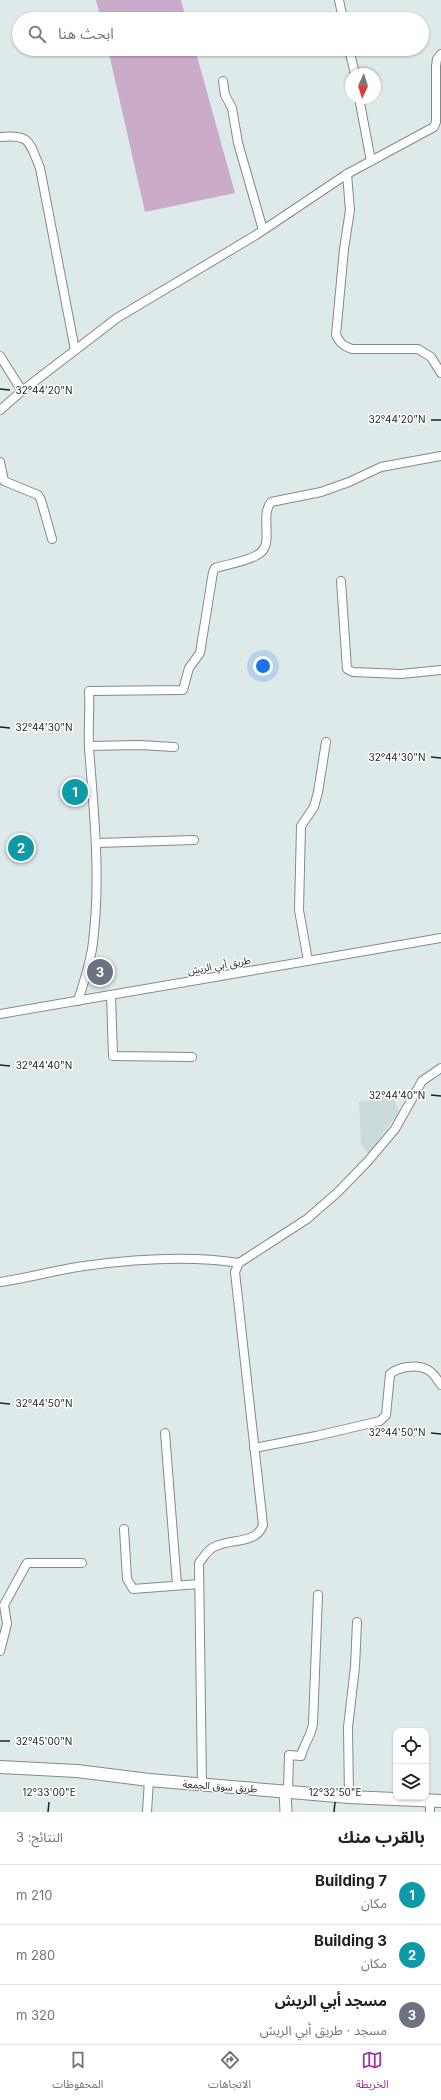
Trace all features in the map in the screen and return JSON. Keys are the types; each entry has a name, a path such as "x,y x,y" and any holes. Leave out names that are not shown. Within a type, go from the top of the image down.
{"main road":[{"name":"طريق سوق الجمعة","path":"0,1766 77,1771 149,1780 434,1805"},
{"path":"286,1812 287,1791"}],"street":[{"path":"339,0 342,12"},
{"path":"0,410 22,391 117,318 263,230 347,174 434,127 436,122 436,66 437,59 441,54"},
{"path":"351,56 354,68"},
{"path":"224,81 225,96 232,108 238,143 263,230"},
{"path":"360,104 371,161"},
{"path":"0,137 18,136 28,141 40,168 75,350"},
{"path":"347,174 350,210 344,249 336,335 344,346 352,349 418,349 431,356 441,373"},
{"path":"0,356 22,391"},
{"path":"78,1001 89,965 93,943 97,901 97,843 89,746 89,691 183,690 189,668 200,653 213,572 215,568 257,556 263,551 266,546 265,513 271,502 321,492 349,482 381,467 441,456"},
{"path":"0,462 4,481 38,495 41,500 52,539"},
{"path":"341,581 347,670 353,672 401,674 441,670"},
{"path":"308,960 299,910 301,826 314,807 318,792 326,742"},
{"path":"89,746 140,745 174,747"},
{"path":"97,843 194,840"},
{"name":"طريق أبي الريش","path":"0,1014 441,938"},
{"path":"111,995 114,1056 192,1057"},
{"path":"202,1785 200,1563 207,1551 215,1546 230,1541 243,1540 261,1531 263,1516 235,1283 235,1272 238,1263 307,1219 338,1192 368,1161 395,1129 422,1081 440,1070"},
{"path":"0,1282 83,1266 152,1260 212,1259 238,1263"},
{"path":"254,1448 316,1436 380,1421 386,1415 390,1374 397,1369 412,1366 426,1369 441,1385"},
{"path":"165,1433 177,1585"},
{"path":"124,1529 127,1579 133,1589 199,1584"},
{"path":"0,1651 7,1624 4,1605 27,1563 82,1563"},
{"path":"287,1791 289,1756 301,1756 304,1744 311,1735 313,1724 318,1595"},
{"path":"349,1797 348,1727 355,1667 357,1622"},
{"path":"147,1812 149,1780"}],"shaded area":[{"path":"96,0 181,0 184,12 99,12"},
{"path":"110,56 197,56 235,193 145,212"},
{"path":"393,1095 399,1112 368,1154 361,1143 359,1102"}],"place":[{"name":"Building 7","path":"75,792"},
{"name":"Building 3","path":"21,848"},
{"name":"مسجد أبي الريش","path":"100,972"}]}
